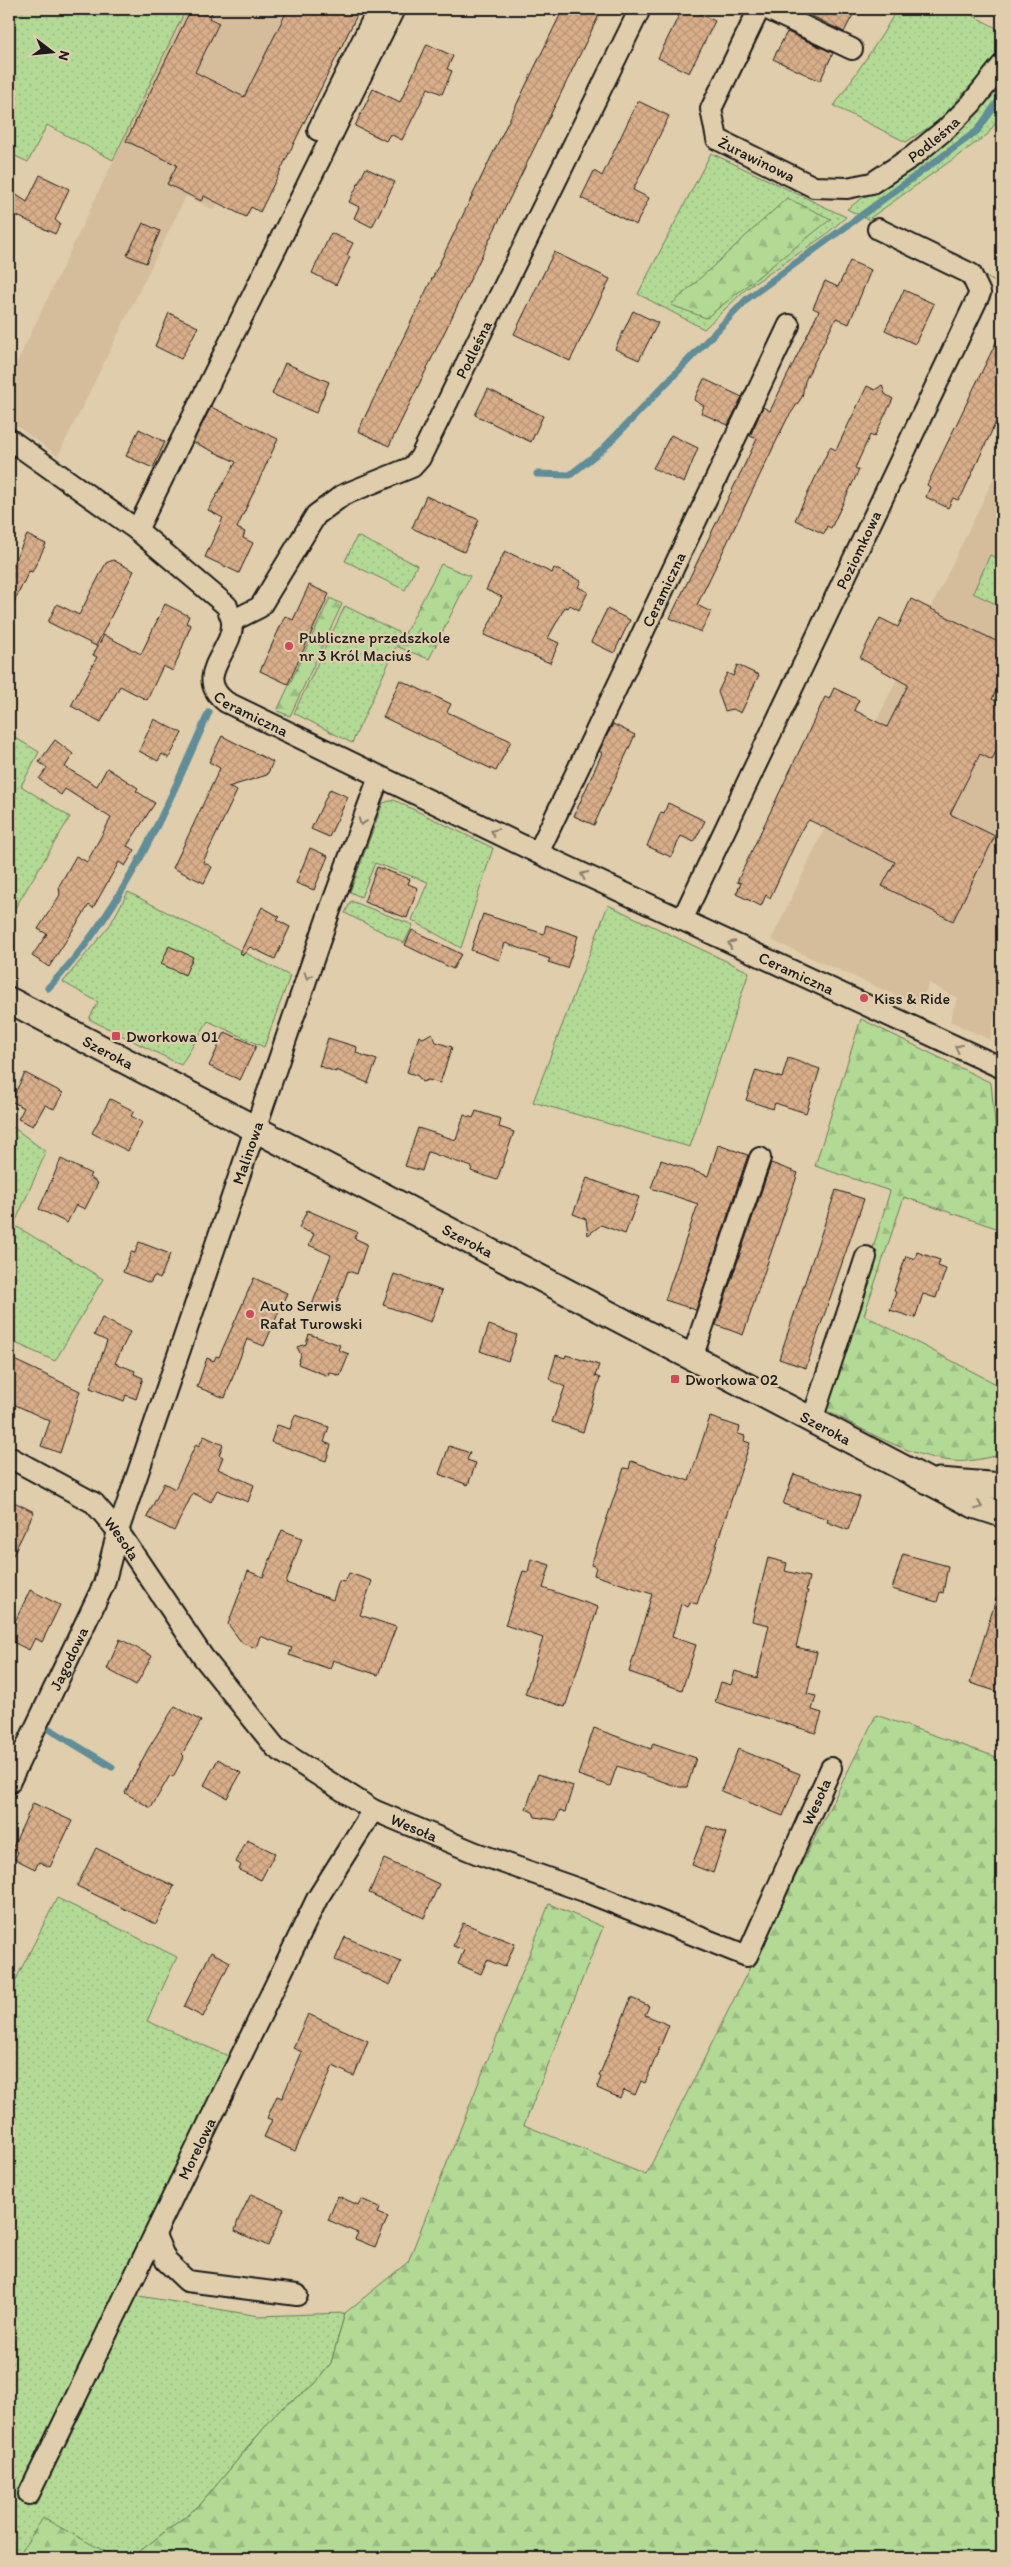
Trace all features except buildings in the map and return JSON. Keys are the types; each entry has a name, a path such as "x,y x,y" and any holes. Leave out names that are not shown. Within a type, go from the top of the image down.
{"street":[{"path":"271,225 378,9"},
{"path":"137,530 394,9"},
{"name":"Podleśna","path":"232,620 260,607 316,515 343,496 412,467 420,458 640,9"},
{"name":"Żurawinowa","path":"759,9 710,109 717,140 814,187 847,188"},
{"path":"767,9 852,49"},
{"name":"Podleśna","path":"847,188 872,184 913,156 965,110 1002,65"},
{"name":"Poziomkowa","path":"682,920 980,293 971,274 878,229"},
{"name":"Ceramiczna","path":"538,853 789,325"},
{"path":"9,438 137,530 227,606 232,620"},
{"name":"Ceramiczna","path":"232,620 231,631 212,682 216,694 226,702 538,853 1002,1068"},
{"name":"Malinowa","path":"118,1531 330,910 379,777"},
{"name":"Szeroka","path":"9,1000 974,1505 1002,1514"},
{"path":"692,1358 760,1158"},
{"path":"812,1420 866,1257"},
{"name":"Wesoła","path":"9,1457 94,1503 118,1531 203,1657 276,1748 373,1810 476,1853 584,1891 747,1956 831,1768"},
{"name":"Szeroka","path":"926,1480 1002,1486"},
{"name":"Jagodowa","path":"9,1783 104,1584 118,1531"},
{"name":"Morelowa","path":"29,2494 317,1899 373,1810"},
{"path":"155,2235 166,2261 187,2280 296,2295"}],"shaded area":[{"path":"186,9 314,9 214,210 186,196 58,456 9,420 9,379"},
{"path":"1002,461 1002,973 990,1040 950,1021 957,998 929,983 920,1006 771,940"}],"green space":[{"path":"9,9 186,9 113,160 47,125 28,162 9,153"},
{"path":"893,9 961,9 1002,31 1002,47 979,76 940,120 906,142 834,106 882,35 896,11"},
{"path":"1002,75 1002,114 987,135 870,218 1002,285 847,209 952,135"},
{"path":"711,153 846,217 824,236 746,289 704,329 638,294"},
{"path":"787,198 831,219 706,318 671,305"},
{"path":"357,536 417,565 405,590 345,561"},
{"path":"990,555 1002,560 1002,607 973,593"},
{"path":"441,564 470,576 429,659 398,647"},
{"path":"330,598 342,604 290,716 277,711"},
{"path":"345,606 402,634 352,743 294,713"},
{"path":"9,734 39,752 21,786 70,817 9,918"},
{"path":"394,800 493,848 461,948 412,920 428,882 375,863 361,897 350,892 383,803"},
{"path":"128,892 290,976 264,1047 208,1021 181,1065 89,1019 98,1002 63,982 110,925"},
{"path":"351,901 413,925 404,943 345,913"},
{"path":"608,905 749,972 690,1147 533,1102"},
{"path":"861,1019 991,1083 1002,1193 1002,1230 904,1197 864,1315 1002,1387 1002,1455 978,1460 953,1461 920,1454 887,1441 825,1410 890,1191 815,1166"},
{"path":"9,1124 46,1152 14,1225 103,1279 55,1361 9,1340"},
{"path":"876,1715 1002,1759 1002,2558 131,2558 200,2505 279,2410 315,2384 331,2363 345,2313 408,2262 549,1904 603,1927 524,2125 646,2175"},
{"path":"57,1898 177,1957 147,2021 240,2061 133,2295 259,2316 345,2313 331,2363 315,2384 279,2410 200,2505 131,2558 87,2558 43,2519 17,2558 9,2558 9,1993"},
{"path":"43,2518 117,2558 17,2558"}],"waterway":[{"path":"537,474 570,475 604,448 748,298 977,131 1002,96"},
{"path":"48,988 75,958 121,892 159,822 209,712"},
{"path":"51,1730 112,1767"}],"place":[{"name":"Publiczne przedszkole nr 3 Król Maciuś","path":"289,646"},
{"name":"Kiss & Ride","path":"864,998"},
{"name":"Dworkowa 01","path":"116,1036"},
{"name":"Auto Serwis Rafał Turowski","path":"250,1314"},
{"name":"Dworkowa 02","path":"675,1379"}]}
